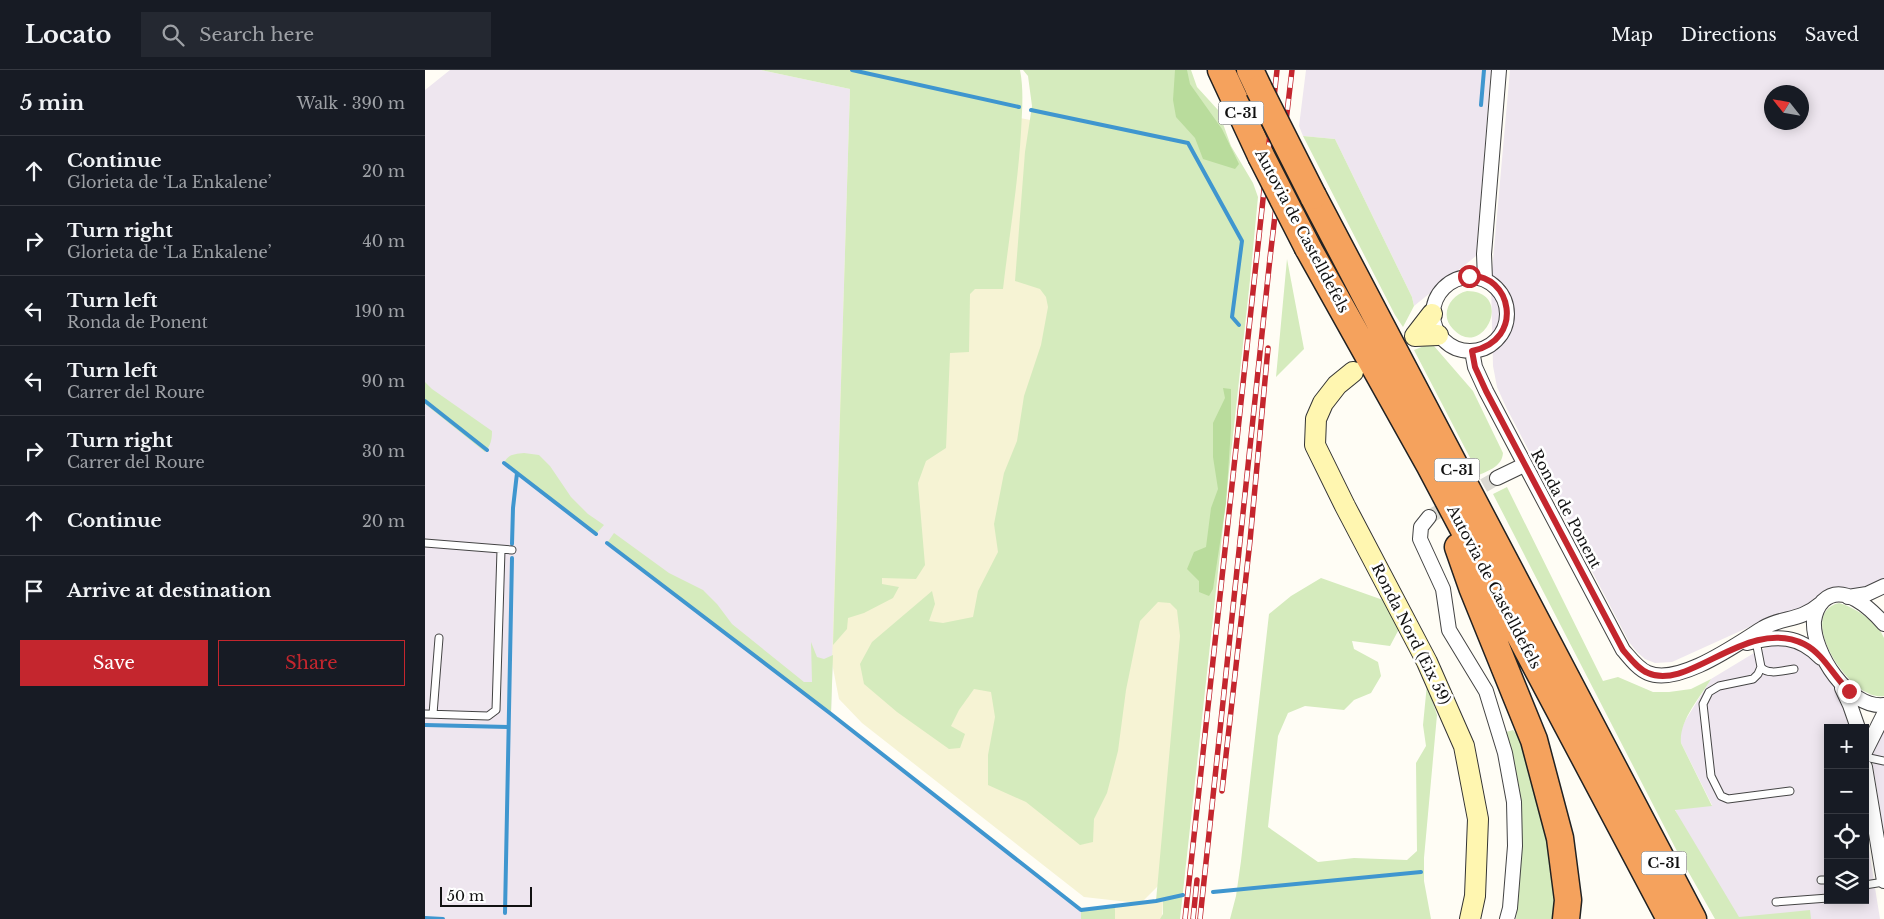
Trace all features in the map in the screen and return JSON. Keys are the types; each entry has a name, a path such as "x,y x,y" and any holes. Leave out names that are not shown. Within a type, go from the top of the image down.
{"highway":[{"name":"Autovia de Castelldefels","path":"1221,70 1261,156 1308,248 1430,466 1670,919"},
{"name":"Autovia de Castelldefels","path":"1254,80 1313,196 1693,919"},
{"path":"1430,466 1472,587 1534,740 1560,838 1568,900 1566,919"},
{"path":"1635,808 1706,919"}],"main road":[{"path":"1432,314 1415,336 1439,335"},
{"name":"Ronda Nord (Eix 59)","path":"1353,372 1337,385 1323,402 1316,419 1315,445 1427,662 1464,746 1477,819 1475,896 1470,919"}],"street":[{"path":"1485,279 1484,254 1499,70"},
{"path":"1469,276 1484,254"},
{"path":"1432,314 1434,302 1440,291 1449,282 1461,277 1469,276 1485,279 1500,290 1505,301 1507,312 1506,324 1501,334 1493,343 1483,349 1462,350 1453,347 1439,335"},
{"name":"Ronda de Ponent","path":"1472,351 1475,367 1486,391 1623,650 1634,663 1647,673 1661,677 1676,675 1725,652"},
{"path":"1497,478 1524,465"},
{"path":"1429,517 1421,527 1420,539 1443,589 1449,630 1486,691 1505,754 1514,802 1515,846 1510,908 1507,919"},
{"path":"1725,652 1765,627 1804,615 1830,596 1867,594 1884,586"},
{"path":"1848,596 1864,605 1884,624"},
{"path":"1820,604 1815,613 1815,630 1822,654 1828,666"},
{"path":"1725,652 1766,638 1795,640 1813,650 1854,695 1871,703 1884,704"},
{"path":"1837,678 1856,724"},
{"path":"1869,744 1884,714"},
{"path":"1865,769 1884,882"}],"lane":[{"path":"425,542 512,550"},
{"path":"439,638 429,714 488,716 496,710 501,550"},
{"path":"1756,641 1761,668 1758,674 1753,679 1719,686 1709,692 1703,704 1711,776 1721,796 1728,799 1790,791"},
{"path":"1761,668 1769,672 1794,669"},
{"path":"1869,758 1884,761"},
{"path":"1869,884 1884,882"},
{"path":"1776,902 1824,898"}],"shaded area":[{"path":"450,70 761,70 850,89 831,714 1081,910 1081,919 425,919 425,90"},
{"path":"1306,70 1491,70 1476,256 1414,306 1412,297 1335,139 1303,136 1299,126"},
{"path":"1510,70 1884,70 1884,581 1854,591 1842,587 1823,591 1804,609 1769,618 1672,662 1655,663 1645,659 1629,642 1506,407 1497,387 1493,366 1491,282"},
{"path":"910,97 1173,147 1234,247 1158,886 1141,903 1163,900 1162,919 1115,919 1115,906 1137,903 1084,897 862,723 839,699 832,663 849,135"},
{"path":"1774,644 1798,648 1812,656 1837,692 1849,724 1824,724 1824,904 1869,904 1869,850 1880,919 1719,919 1675,809 1712,805 1681,743 1680,733 1685,721 1711,679 1754,653"},
{"path":"1884,723 1884,833 1872,751"}],"green space":[{"path":"761,70 1020,70 1022,101 1020,152 1003,289 975,289 970,294 969,352 950,353 946,448 926,461 918,483 925,565 916,579 882,578 882,584 899,587 893,598 864,613 848,618 847,629 833,645 850,89"},
{"path":"1023,70 1191,70 1197,87 1218,110 1231,146 1253,183 1258,197 1180,919 1160,919 1163,914 1163,901 1156,901 1180,636 1177,610 1170,603 1158,602 1140,621 1126,690 1118,751 1107,793 1094,819 1093,842 1080,845 1026,802 988,785 988,755 995,717 991,692 974,689 959,710 951,726 965,734 960,748 949,749 897,712 864,684 860,664 872,642 932,591 935,604 929,621 943,623 973,617 978,591 998,552 994,524 1004,473 1017,441 1024,396 1041,345 1048,307 1046,297 1040,289 1015,281 1025,152 1032,106 1028,76"},
{"path":"1175,70 1187,70 1190,84 1222,129 1239,164 1235,169 1203,159 1195,138 1176,117 1173,100"},
{"path":"1303,136 1335,139 1412,297 1414,306 1403,327 1395,315"},
{"path":"1287,259 1304,349 1276,377"},
{"path":"1467,291 1482,294 1490,302 1492,312 1489,322 1483,331 1474,337 1464,337 1453,329 1447,318 1448,306 1451,301"},
{"path":"1423,343 1434,346 1473,391 1503,453 1498,464 1479,475 1414,350 1424,346"},
{"path":"425,382 432,389 492,431 491,442 485,452 425,404"},
{"path":"1223,388 1231,389 1231,428 1226,503 1213,589 1209,596 1199,592 1199,581 1187,569 1194,552 1206,547 1211,508 1218,489 1213,457 1213,423 1225,398"},
{"path":"524,453 539,455 550,466 571,497 588,514 604,525 596,534 504,463 510,456"},
{"path":"1507,487 1603,681 1618,677 1653,692 1669,692 1691,689 1711,679 1683,726 1681,743 1712,806 1675,810 1739,917 1810,910 1811,919 1715,919 1680,857 1493,494"},
{"path":"614,533 669,573 703,590 717,604 732,624 804,682 812,682 811,642 817,657 824,659 833,655 831,714 607,543"},
{"path":"1321,578 1383,600 1397,623 1398,631 1390,646 1352,641 1354,649 1378,662 1381,676 1371,693 1354,700 1344,710 1305,706 1288,713 1278,736 1268,827 1318,862 1354,858 1407,860 1417,851 1416,763 1426,746 1423,725 1427,684 1437,715 1424,858 1424,881 1431,919 1230,919 1236,896 1241,861 1269,614 1291,596"},
{"path":"1839,603 1865,616 1877,626 1884,638 1884,696 1870,694 1856,685 1843,672 1832,656 1824,638 1822,623 1827,610"},
{"path":"1513,730 1526,745 1538,775 1558,919 1516,919 1522,852 1519,786 1506,732"},
{"path":"1115,906 1115,919 1081,919 1081,910"}],"waterway":[{"path":"852,70 1019,107"},
{"path":"1481,105 1484,70"},
{"path":"1031,110 1188,143 1242,241 1232,317 1239,325"},
{"path":"425,401 487,450"},
{"path":"504,463 517,473 513,508 512,544"},
{"path":"517,473 596,534"},
{"path":"607,543 831,714 1081,910 1156,901 1183,895"},
{"path":"505,913 512,558"},
{"path":"425,725 508,727"},
{"path":"1213,892 1421,872"},
{"path":"425,918 443,919"}],"tunnel":[{"path":"1429,517 1497,478"}],"railway":[{"path":"1185,919 1277,70"},
{"path":"1200,919 1270,258 1292,70"},
{"path":"1222,791 1250,541 1268,348"},
{"path":"1193,919 1197,880"}],"route":[{"path":"1469,276 1485,279 1500,290 1507,312 1506,324 1501,334 1493,343 1483,349 1472,351 1475,367 1524,465 1623,650 1634,663 1647,673 1661,677 1676,675 1748,643 1766,638 1781,638 1795,640 1813,650 1849,691"}]}
